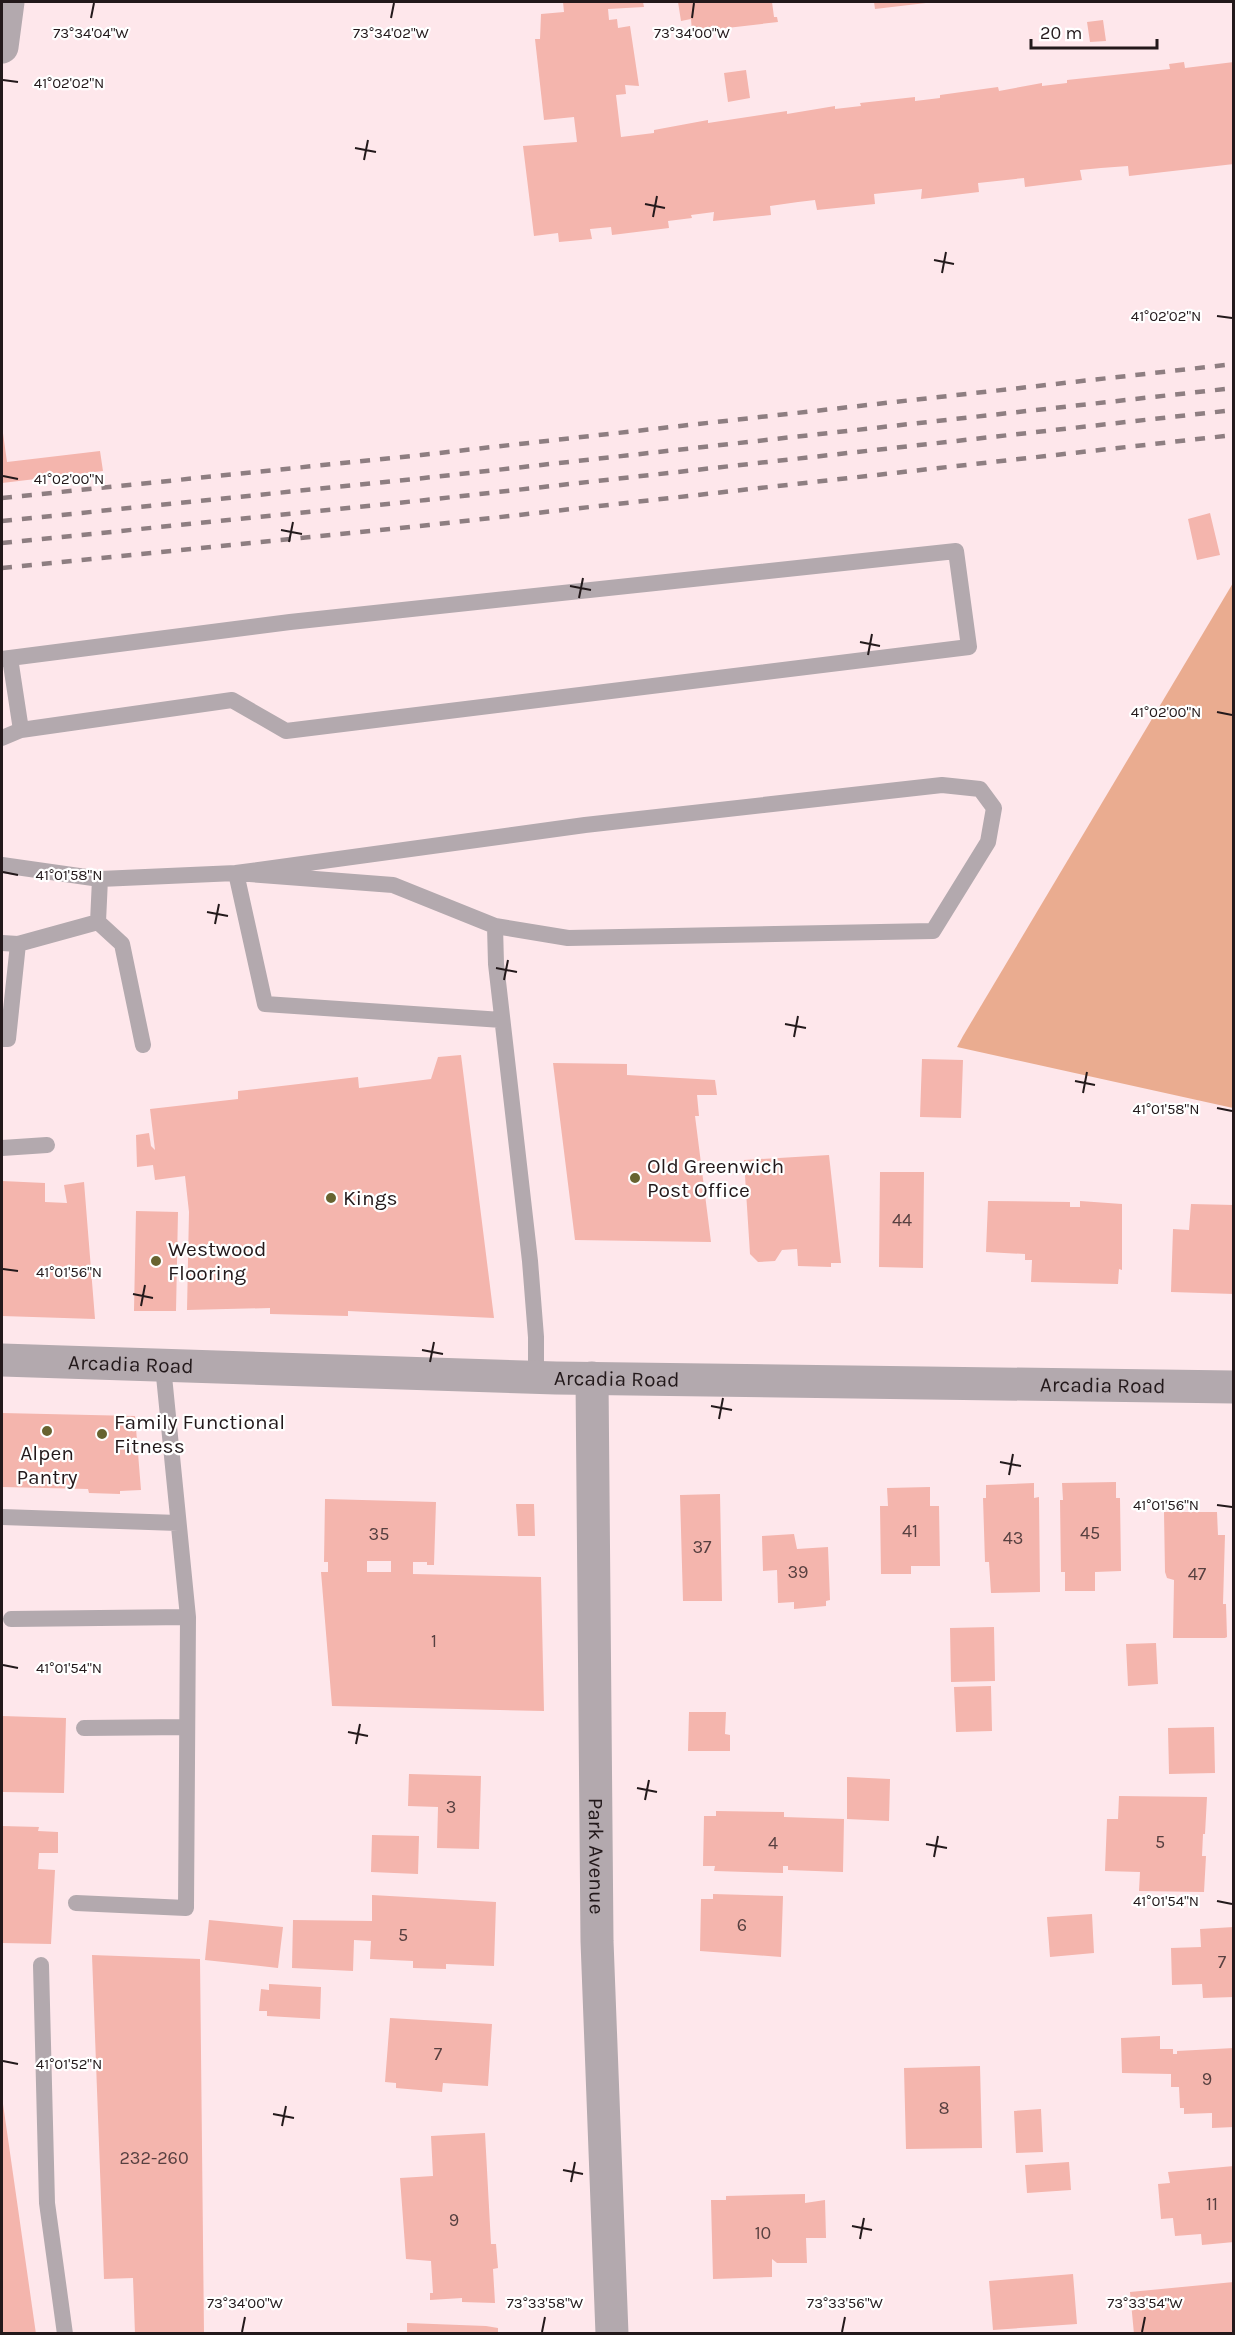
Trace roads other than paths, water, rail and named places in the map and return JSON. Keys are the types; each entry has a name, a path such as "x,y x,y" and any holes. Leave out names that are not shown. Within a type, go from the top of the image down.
{"street":[{"path":"2,47 8,2"},
{"name":"Arcadia Road","path":"2,1360 536,1377 1233,1387"},
{"name":"Park Avenue","path":"592,1378 597,1941 612,2334"}],"lane":[{"path":"2,738 21,730 232,700 286,731 969,647 956,551 290,622 6,658 21,730"},
{"path":"2,865 100,879 236,873 585,825 942,785 980,789 994,808 988,842 933,931 568,938 495,926 393,885 236,873"},
{"path":"236,873 265,1004 502,1020"},
{"path":"98,922 100,879"},
{"path":"2,1039 8,1039 10,943 98,922"},
{"path":"98,922 122,944 143,1045"},
{"path":"495,926 502,1020 530,1261 536,1337 536,1377"},
{"path":"2,1148 47,1145"},
{"path":"76,1903 186,1908 188,1617 163,1366"},
{"path":"2,1517 178,1523"},
{"path":"11,1619 188,1617"},
{"path":"84,1728 187,1727"},
{"path":"40,1965 47,2203 65,2334"}],"railway":[{"path":"2,498 421,455 1234,364"},
{"path":"2,521 424,478 1234,388"},
{"path":"2,543 426,500 1234,410"},
{"path":"2,568 429,525 1234,435"}],"place":[{"name":"Old Greenwich Post Office","path":"635,1178"},
{"name":"Kings","path":"331,1198"},
{"name":"Westwood Flooring","path":"156,1261"},
{"name":"Alpen Pantry","path":"47,1431"},
{"name":"Family Functional Fitness","path":"102,1434"}]}
